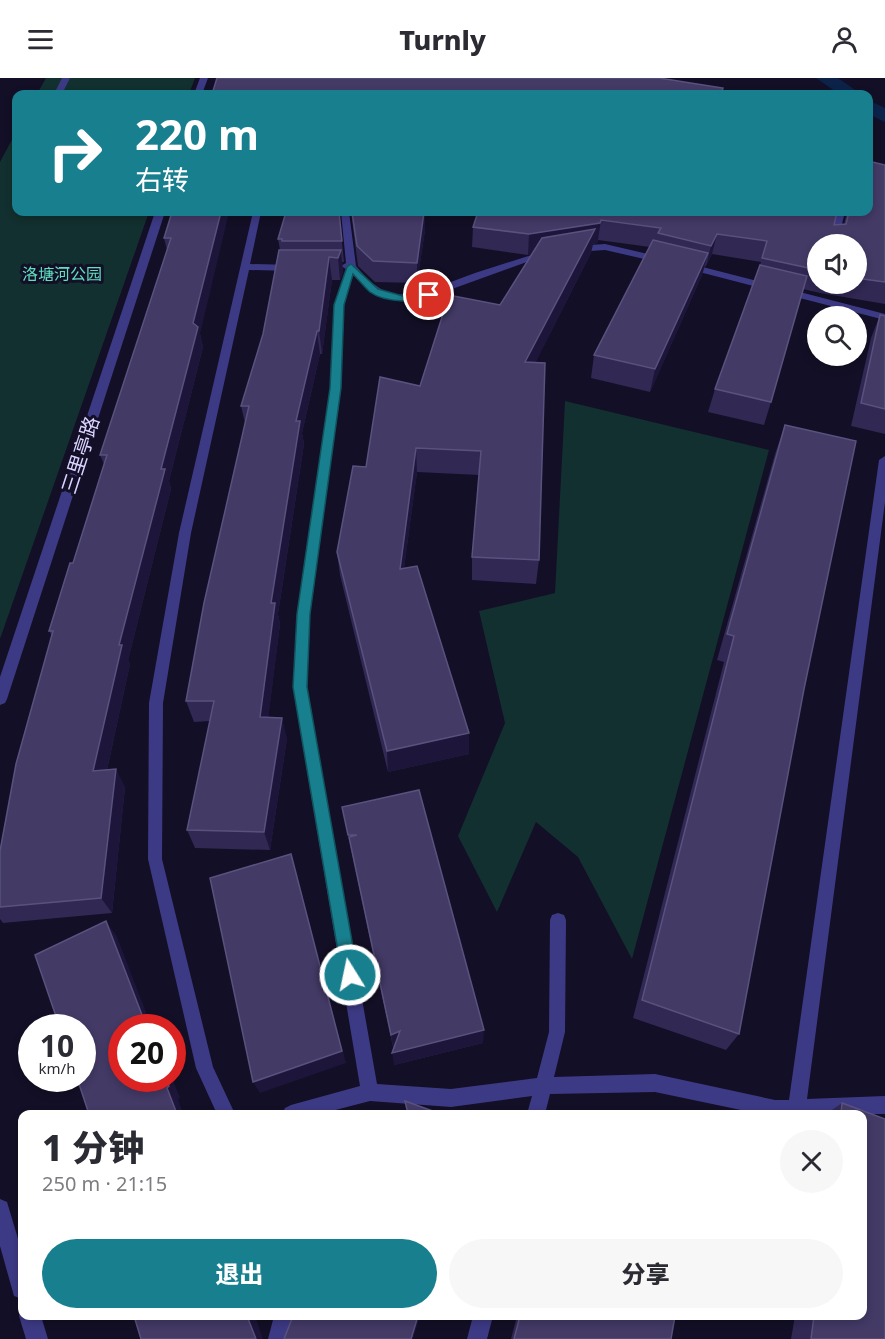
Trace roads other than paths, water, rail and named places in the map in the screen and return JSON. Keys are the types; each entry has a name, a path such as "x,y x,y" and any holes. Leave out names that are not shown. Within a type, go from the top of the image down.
{"street":[{"name":"三里亭路","path":"0,699 159,216"},
{"path":"0,1209 18,1274"},
{"path":"31,1320 37,1339"}],"lane":[{"path":"224,1110 206,1068 155,859 156,703 185,533 256,216"},
{"path":"345,216 351,267 339,305 336,388 304,614 300,687 370,1092"},
{"path":"836,234 840,216"},
{"path":"334,266 351,267 375,291 403,299 429,295 548,253 605,247 820,295 885,317"},
{"path":"245,267 298,267"},
{"path":"797,1108 885,460"},
{"path":"537,1110 557,1032 558,920"},
{"path":"305,1110 370,1092 451,1098 543,1086 655,1083 775,1109 885,1105"},
{"path":"278,1339 283,1320"},
{"path":"477,1339 482,1320"}],"waterway":[{"path":"825,78 844,90"},
{"path":"873,109 885,116"}],"park label":[{"name":"洛塘河公园","path":"62,274"}]}
